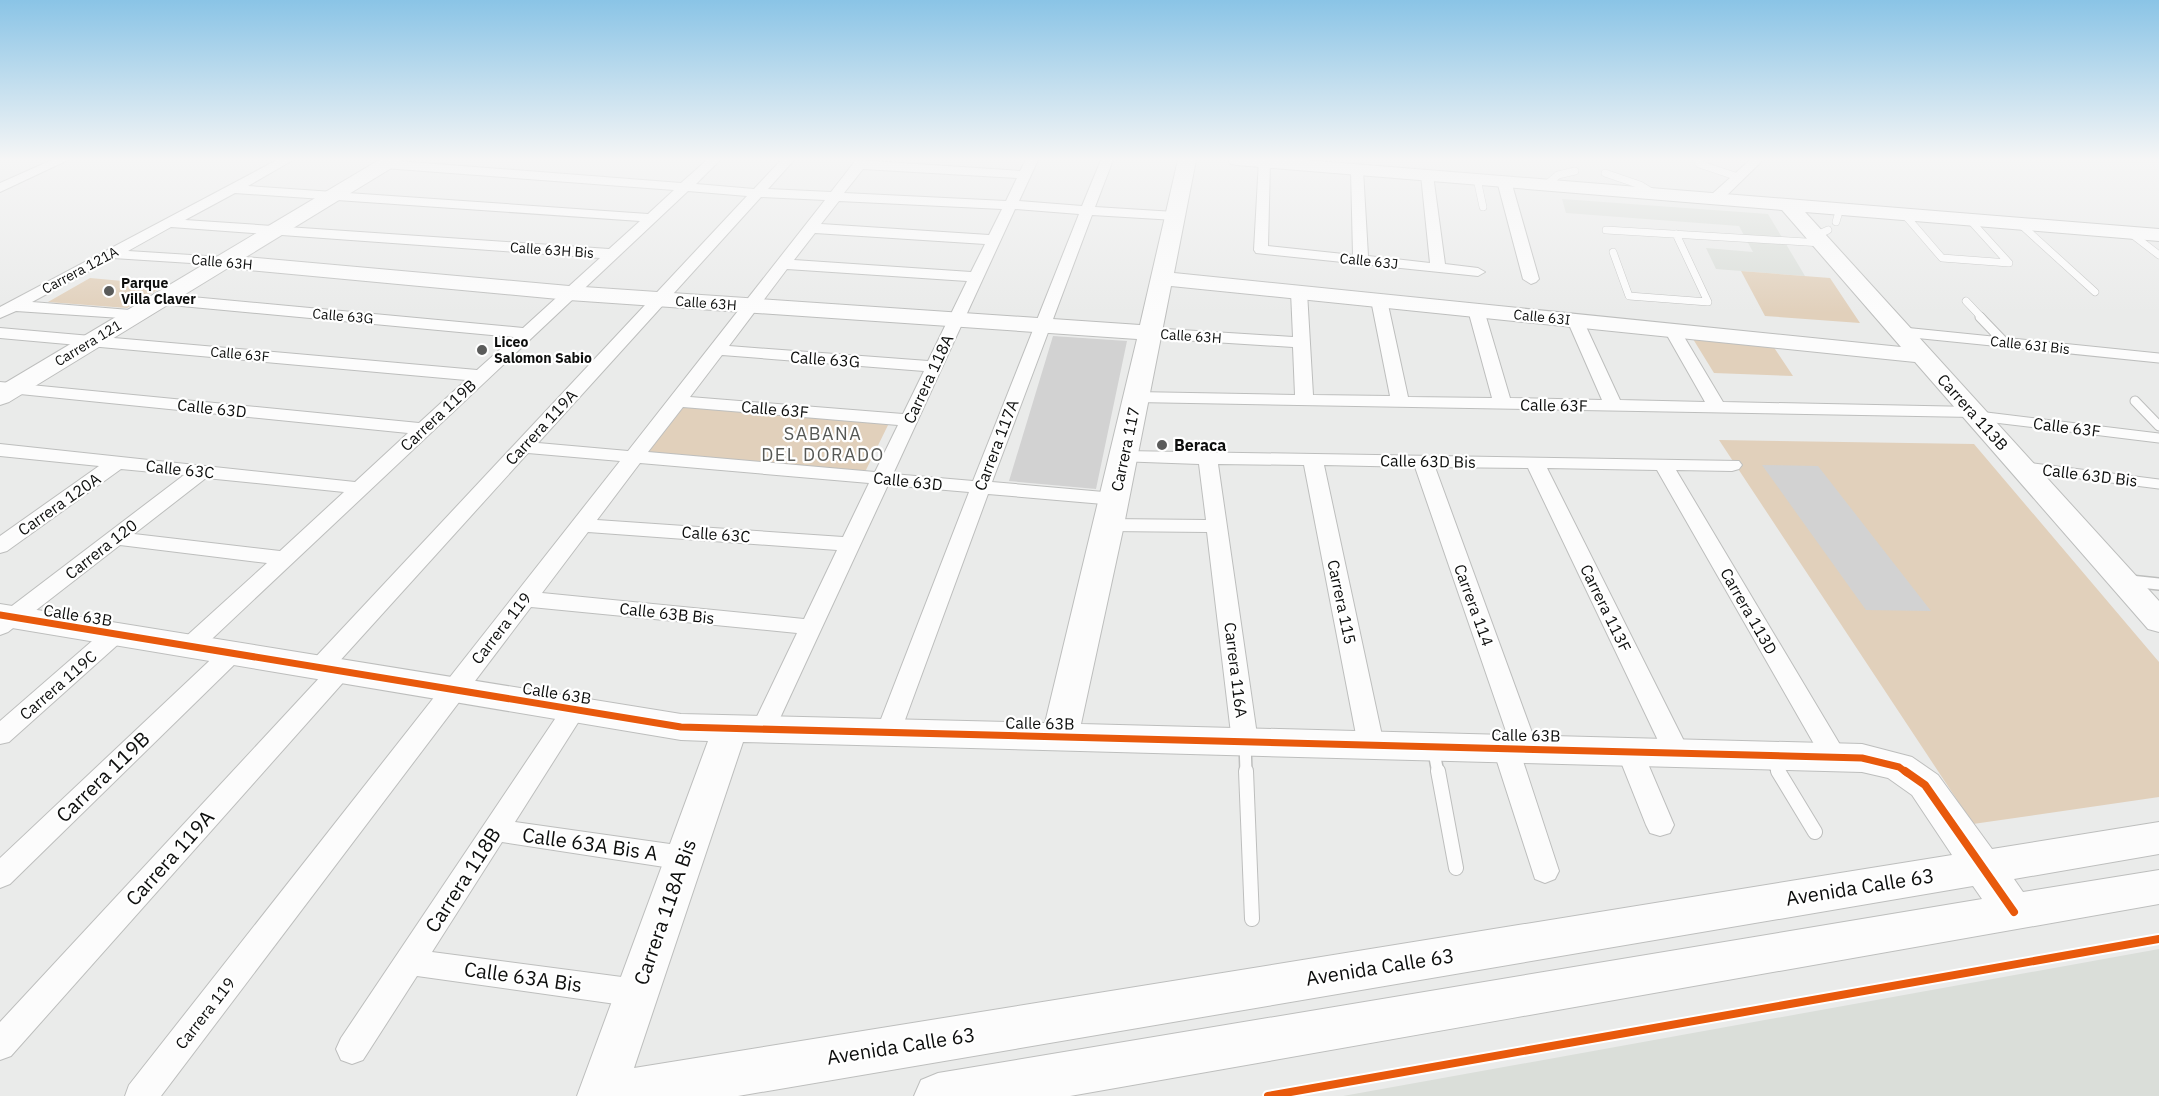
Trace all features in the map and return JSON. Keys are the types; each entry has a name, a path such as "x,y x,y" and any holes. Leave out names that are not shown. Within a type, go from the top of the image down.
{"street":[{"name":"Carrera 121A","path":"7,309 192,211"},
{"name":"Carrera 121","path":"4,391 305,211"},
{"path":"556,211 651,218"},
{"name":"Carrera 119B","path":"189,646 659,211"},
{"name":"Carrera 119A","path":"0,1045 523,447 742,211"},
{"name":"Carrera 119","path":"141,1096 822,211"},
{"name":"Carrera 118A","path":"747,729 811,627 1008,211"},
{"name":"Carrera 117A","path":"889,732 1086,211"},
{"path":"1103,211 1175,216"},
{"name":"Carrera 117","path":"1060,737 1115,499 1176,211"},
{"name":"Calle 63J","path":"1256,211 1261,250 1478,272"},
{"path":"1359,211 1361,260"},
{"path":"1428,211 1438,268"},
{"path":"1512,211 1531,279"},
{"path":"1799,211 1828,228 1904,213 2159,235"},
{"name":"Carrera 113B","path":"1799,211 1828,228 1901,332 2159,621"},
{"name":"Calle 63H Bis","path":"170,223 611,254"},
{"path":"810,228 993,240"},
{"name":"Calle 63H","path":"112,254 222,261 569,293 1302,343"},
{"path":"782,264 976,277"},
{"name":"Calle 63I","path":"1161,278 1923,356"},
{"path":"1299,292 1304,400"},
{"name":"Calle 63G","path":"160,299 526,333"},
{"path":"1379,300 1400,402"},
{"path":"7,309 136,314"},
{"path":"1476,310 1503,404"},
{"path":"1575,320 1614,406"},
{"path":"1672,330 1718,408"},
{"name":"Calle 63F","path":"0,333 481,376"},
{"name":"Calle 63G","path":"716,350 934,367"},
{"name":"Calle 63D","path":"4,391 423,429"},
{"name":"Calle 63F","path":"1136,397 1974,414"},
{"name":"Calle 63F","path":"677,401 909,420"},
{"name":"Calle 63D","path":"523,447 1115,499"},
{"name":"Calle 63C","path":"0,450 360,488"},
{"path":"0,465 21,452"},
{"name":"Calle 63D Bis","path":"1124,458 1732,465"},
{"name":"Carrera 116A","path":"1208,459 1245,741"},
{"name":"Carrera 115","path":"1313,460 1371,745"},
{"name":"Carrera 114","path":"1423,461 1516,749 1545,871"},
{"name":"Carrera 120A","path":"0,546 118,462"},
{"name":"Carrera 113F","path":"1535,463 1677,753"},
{"name":"Carrera 113D","path":"1663,464 1835,758"},
{"name":"Carrera 120","path":"4,620 202,471"},
{"name":"Calle 63C","path":"581,525 850,544"},
{"path":"1109,525 1217,526"},
{"path":"115,538 284,558"},
{"name":"Calle 63B Bis","path":"524,599 811,627"},
{"name":"Calle 63B","path":"4,620 115,634 681,727 1880,760 1914,775 1934,796 2014,912"},
{"name":"Carrera 119C","path":"0,735 115,634"},
{"name":"Carrera 119B","path":"0,876 231,654"},
{"name":"Carrera 118B","path":"352,1049 574,710"},
{"name":"Carrera 118A Bis","path":"602,1096 684,858 747,729"},
{"path":"1630,752 1660,825"},
{"name":"Calle 63A Bis A","path":"496,830 684,858"},
{"name":"Avenida Calle 63","path":"602,1096 2159,838"},
{"path":"938,1096 2159,887"},
{"name":"Calle 63A Bis","path":"410,962 637,993"}],"lane":[{"path":"1904,213 1942,258 2009,263 1969,219"},
{"path":"2019,223 2095,292"},
{"path":"1606,230 1676,234 1828,228"},
{"path":"2128,232 2159,255"},
{"path":"1613,252 1629,296 1708,302 1676,234"},
{"path":"1966,301 2005,342"},
{"name":"Calle 63I Bis","path":"1901,332 2159,358"},
{"path":"2135,401 2159,426"},
{"name":"Calle 63F","path":"1974,414 2159,438"},
{"name":"Calle 63D Bis","path":"2021,466 2159,484"},
{"path":"2122,580 2159,584"},
{"name":"Carrera 116A","path":"1245,741 1252,919"},
{"path":"1432,746 1456,868"},
{"path":"1770,756 1815,832"}],"shaded area":[{"path":"1565,211 1729,211 1768,214 1805,276 1716,269 1706,248 1753,252 1739,226 1566,213"},
{"path":"1741,271 1830,278 1860,323 1765,316"},
{"name":"Parque Villa Claver","path":"90,278 166,285 127,308 48,302"},
{"path":"1693,339 1773,346 1793,376 1714,373"},
{"path":"681,404 890,421 865,472 643,453"},
{"path":"1719,440 1974,444 2159,662 2159,797 1973,824"},
{"path":"2159,949 2159,1096 1343,1096"}],"building":[{"path":"1053,336 1127,341 1096,489 1009,481"},
{"path":"1762,465 1818,466 1931,611 1866,610"}],"cycle path":[{"path":"0,615 681,727 1862,758 1899,767 1925,785 2014,912"},
{"path":"1268,1096 2159,939"}],"place":[{"name":"Parque Villa Claver","path":"109,291"},
{"name":"Liceo Salomon Sabio","path":"482,350"},
{"name":"Beraca","path":"1162,445"}],"district":[{"name":"SABANA DEL DORADO","path":"823,444"}]}
